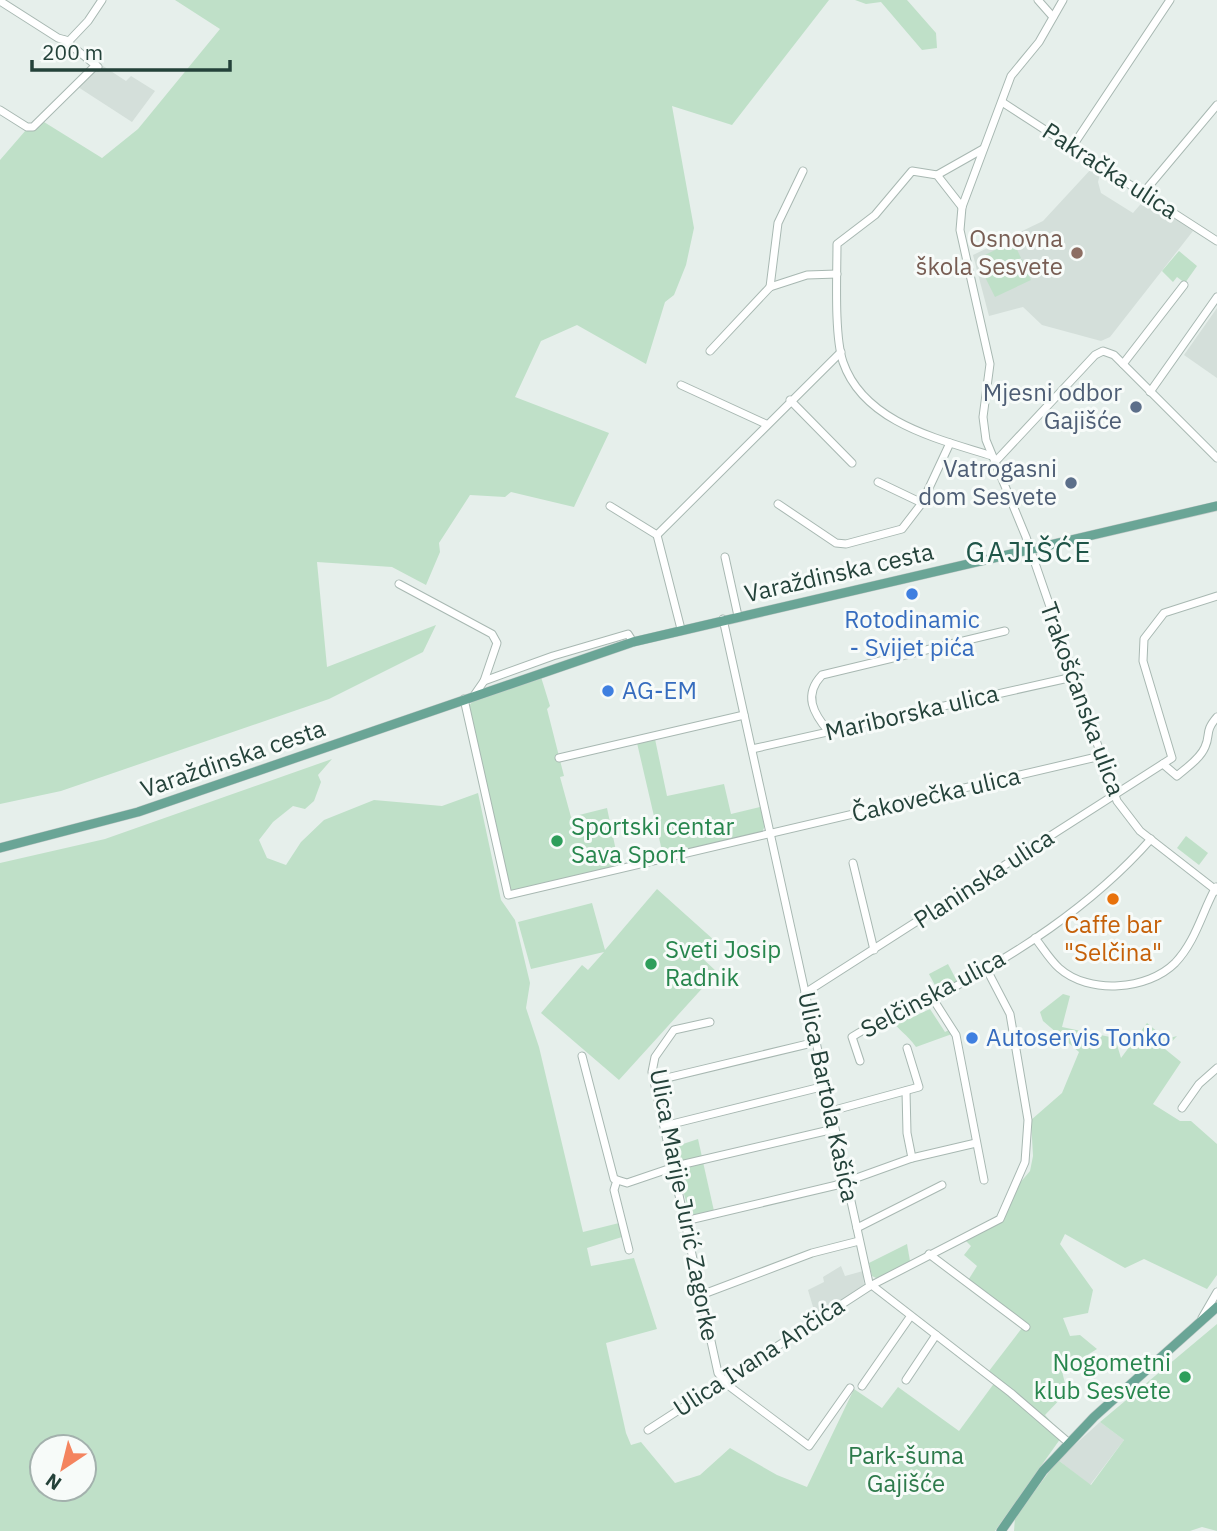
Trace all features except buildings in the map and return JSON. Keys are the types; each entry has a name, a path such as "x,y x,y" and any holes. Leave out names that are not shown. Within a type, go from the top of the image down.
{"main road":[{"name":"Varaždinska cesta","path":"0,848 138,812 633,642 1217,506"},
{"path":"1002,1531 1043,1471 1069,1443 1217,1307"}],"street":[{"path":"64,40 77,35 102,0"},
{"path":"1038,0 1053,17"},
{"path":"962,207 1011,76 1039,42 1063,0"},
{"path":"1072,146 1170,0"},
{"path":"0,1 64,40 97,66 33,127 24,125 0,110"},
{"name":"Pakračka ulica","path":"1002,102 1217,241"},
{"path":"1144,192 1217,105"},
{"path":"983,149 937,175 912,171 876,215 836,244 841,352 850,378 864,396 905,428 994,459 1095,355 1108,351 1217,458"},
{"path":"770,287 778,223 803,171"},
{"path":"937,175 962,207"},
{"name":"Trakošćanska ulica","path":"962,207 960,230 990,365 983,417 994,459 1029,550 1114,796 1129,818 1151,839 1216,889"},
{"path":"710,351 770,287 807,275 836,274"},
{"path":"1123,363 1184,285"},
{"path":"1150,392 1217,296"},
{"path":"657,535 841,352"},
{"path":"681,385 766,424"},
{"path":"790,400 852,463"},
{"path":"778,504 829,540 846,544 902,529 922,503 950,443"},
{"path":"878,482 922,503"},
{"path":"610,506 657,535 681,629"},
{"path":"725,557 738,616"},
{"path":"399,584 492,634 497,643 484,681 475,695"},
{"path":"1217,596 1164,613 1144,639 1143,661 1173,755 1163,764 1177,776 1207,745 1207,730 1217,717"},
{"name":"Ulica Bartola Kašića","path":"723,619 870,1286"},
{"path":"829,732 812,707 810,694 813,685 822,675 1005,631"},
{"name":"Varaždinska cesta","path":"484,681 553,656 628,634 633,642"},
{"name":"Mariborska ulica","path":"752,749 1073,677"},
{"name":"Čakovečka ulica","path":"464,699 508,895 1101,756"},
{"path":"559,758 744,715"},
{"name":"Planinska ulica","path":"805,993 1163,764"},
{"name":"Selčinska ulica","path":"860,1061 852,1037 873,1023 933,999 1035,938 1102,888 1151,839"},
{"path":"853,863 874,950"},
{"path":"1035,938 1059,969 1083,981 1118,986 1152,980 1174,963 1199,928 1216,889"},
{"name":"Ulica Ivana Ančića","path":"648,1430 870,1286 1000,1219 1025,1162 1028,1120 1010,1014 986,968"},
{"path":"933,999 956,1035 984,1180"},
{"name":"Ulica Marije Jurić Zagorke","path":"710,1022 674,1030 654,1057 654,1081 718,1373 723,1380"},
{"path":"654,1081 816,1042"},
{"path":"831,1111 919,1087 907,1048"},
{"path":"582,1056 614,1179 626,1183 673,1168 834,1129"},
{"path":"1181,1108 1199,1084 1217,1068"},
{"path":"664,1126 825,1086"},
{"path":"906,1091 907,1138 912,1158"},
{"path":"685,1222 847,1181 912,1158 976,1143"},
{"path":"617,1180 614,1190 629,1250"},
{"path":"857,1228 942,1185"},
{"path":"701,1295 811,1253 859,1241"},
{"path":"929,1254 1026,1327"},
{"path":"870,1286 1037,1413 1069,1443"},
{"path":"1202,1318 1217,1292"},
{"path":"862,1386 909,1317"},
{"path":"906,1380 936,1335"},
{"path":"723,1380 809,1446 849,1388"}],"shaded area":[{"path":"100,64 126,81 131,76 155,91 132,122 78,87"},
{"name":"Osnovna škola Sesvete","path":"1092,168 1100,174 1098,182 1101,193 1133,213 1145,199 1193,231 1110,337 1101,341 1042,325 1023,307 989,316 973,255 1043,221"},
{"path":"1217,308 1217,378 1184,355"},
{"path":"841,1266 845,1276 863,1271 864,1285 816,1317 808,1290 824,1282 823,1277"},
{"path":"1100,1422 1124,1440 1090,1485 1058,1460"}],"green space":[{"path":"175,0 829,0 732,125 672,106 694,228 686,265 674,295 665,302 646,364 577,325 541,341 515,397 609,433 574,507 511,492 505,497 470,495 439,543 440,552 426,585 392,567 317,562 327,667 436,625 423,652 329,699 61,791 0,804 0,160 26,130 44,122 102,158 138,129 220,29"},
{"path":"855,0 907,0 936,33 937,48 922,50 881,2 866,4"},
{"path":"1013,241 1021,258 987,275 979,258"},
{"path":"1179,251 1197,266 1185,283 1177,277 1173,282 1162,271"},
{"path":"1022,259 1031,280 995,297 985,277"},
{"path":"541,677 550,706 547,709 571,817 607,808 619,865 511,891 468,707 473,701"},
{"path":"655,739 667,796 724,784 731,814 760,807 765,826 762,832 663,855 637,743"},
{"name":"Park-šuma Gajišće","path":"332,759 318,775 321,782 314,801 305,809 293,806 273,822 259,840 267,858 286,865 301,842 324,820 374,800 442,806 478,793 501,900 515,920 530,983 526,1008 539,1047 583,1232 619,1223 622,1237 587,1248 591,1266 634,1258 657,1329 606,1343 626,1433 631,1445 641,1442 675,1483 700,1475 730,1448 777,1475 807,1487 854,1389 882,1408 898,1387 959,1431 998,1378 989,1371 1022,1328 1026,1331 1028,1328 967,1282 977,1266 964,1255 971,1246 965,1240 1000,1223 1005,1217 1019,1184 1030,1171 1033,1156 1031,1120 1062,1093 1079,1052 1043,1021 1040,1012 1063,994 1070,996 1062,1027 1115,1038 1121,1058 1147,1023 1166,1039 1177,1036 1165,1049 1181,1062 1153,1104 1180,1121 1191,1121 1217,1144 1217,1275 1207,1289 1144,1259 1125,1268 1065,1234 1060,1244 1093,1290 1088,1313 1063,1318 1070,1336 1080,1335 1097,1349 1062,1371 1067,1392 1045,1415 1063,1435 995,1531 0,1531 0,863 105,839"},
{"path":"1186,836 1208,853 1199,865 1177,848"},
{"path":"657,889 715,941 701,957 717,972 619,1080 541,1013 582,965 588,970 604,952 531,969 518,922 592,903 605,950"},
{"path":"948,964 958,983 939,993 929,974"},
{"path":"930,1009 945,1032 949,1030 952,1034 916,1047 890,1018 908,1019"},
{"path":"698,1139 702,1157 683,1162 677,1159 674,1147"},
{"path":"703,1162 714,1211 690,1215 678,1173 680,1169"},
{"path":"907,1244 910,1261 878,1279 872,1276 869,1263"},
{"path":"1217,1324 1217,1531 1202,1527 1190,1531 1014,1531 1015,1517 1058,1460 1091,1485 1124,1440 1100,1422"}],"place":[{"name":"Osnovna škola Sesvete","path":"1077,253"},
{"name":"Mjesni odbor Gajišće","path":"1136,407"},
{"name":"Vatrogasni dom Sesvete","path":"1071,483"},
{"name":"Rotodinamic - Svijet pića","path":"912,594"},
{"name":"AG-EM","path":"608,691"},
{"name":"Sportski centar Sava Sport","path":"557,841"},
{"name":"Caffe bar \"Selčina\"","path":"1113,899"},
{"name":"Sveti Josip Radnik","path":"651,964"},
{"name":"Autoservis Tonko","path":"972,1038"},
{"name":"Nogometni klub Sesvete","path":"1185,1377"}],"district":[{"name":"GAJIŠĆE","path":"1029,552"}]}
